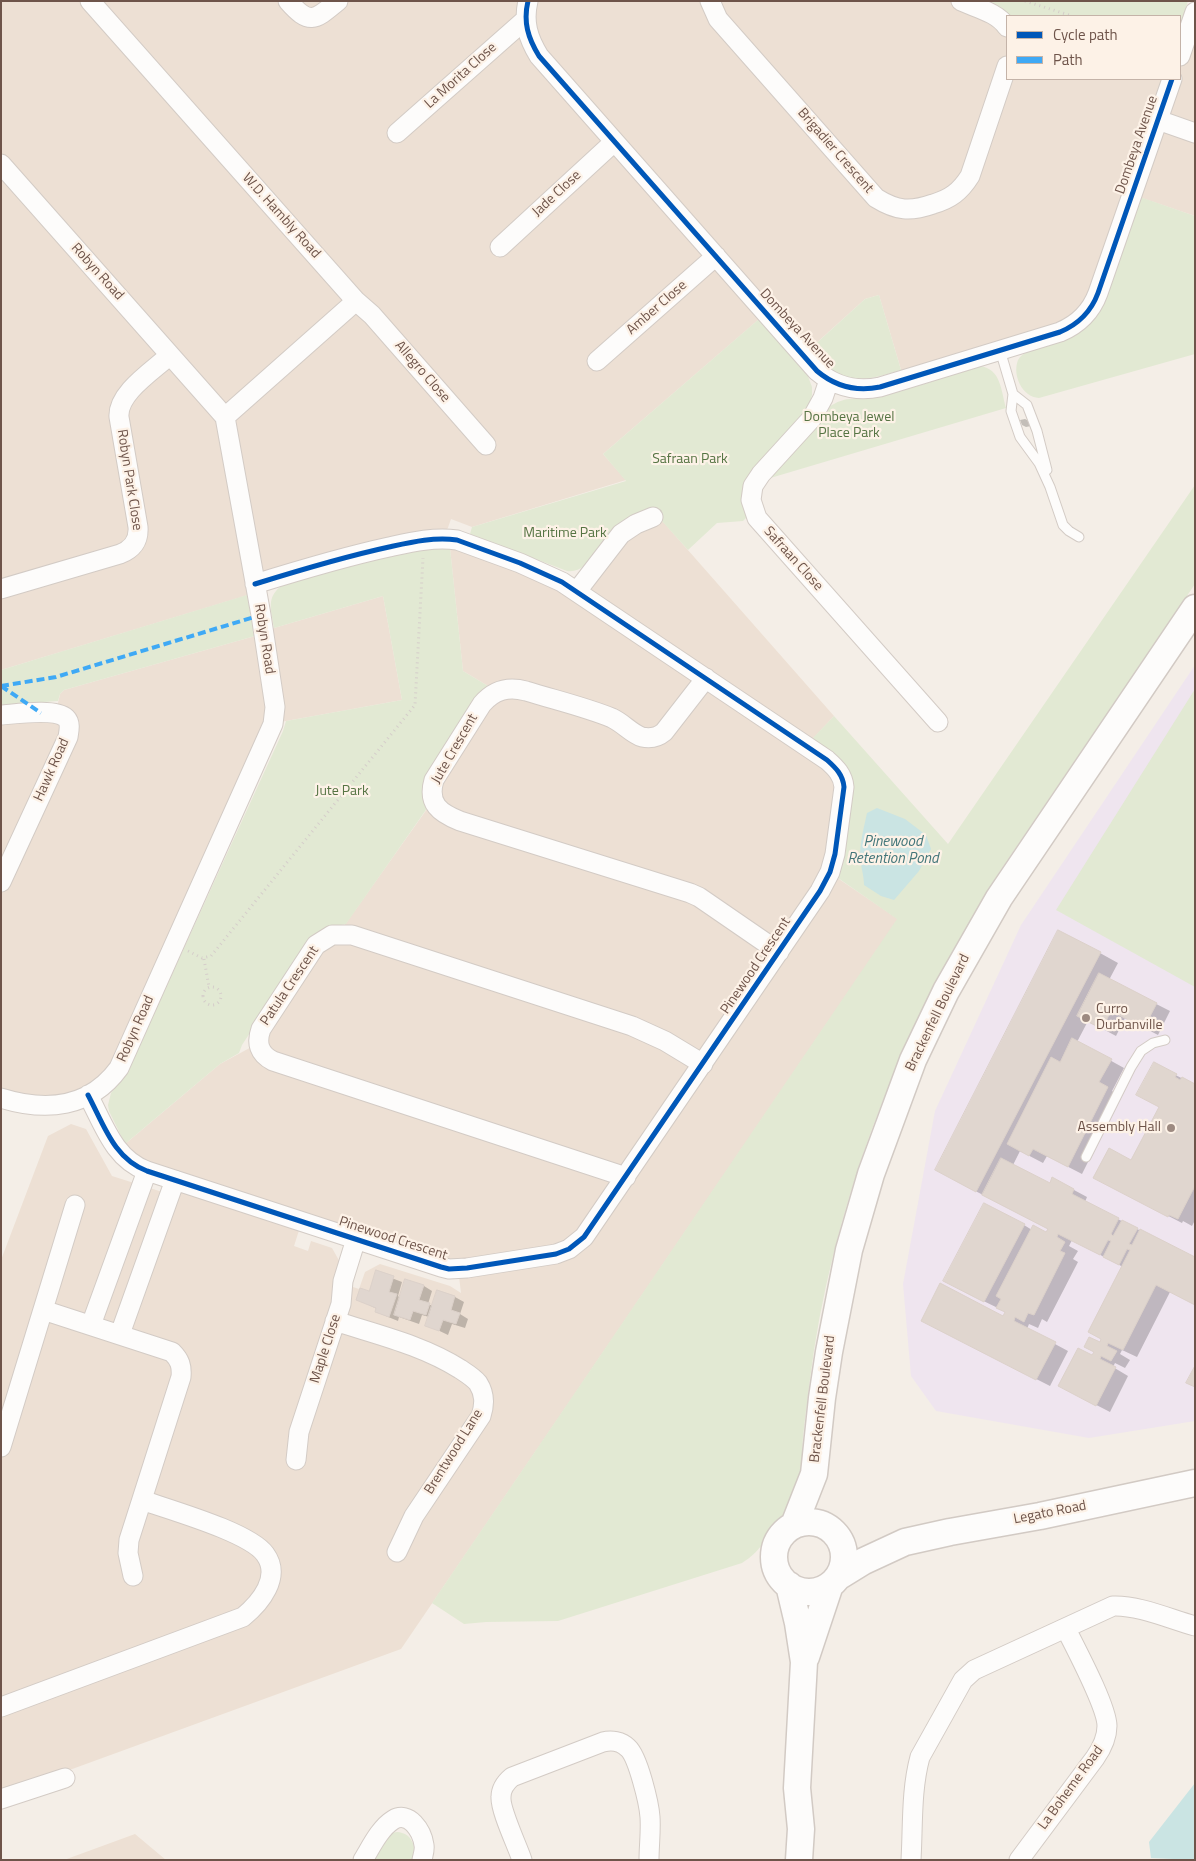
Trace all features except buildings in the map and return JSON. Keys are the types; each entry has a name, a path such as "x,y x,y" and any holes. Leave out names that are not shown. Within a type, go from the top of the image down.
{"street":[{"name":"W.D. Hambly Road","path":"90,1 356,301"},
{"path":"288,1 302,16 311,18 317,17 338,1"},
{"name":"Brigadier Crescent","path":"710,1 718,19 876,198 899,208 916,210 948,199 965,185 970,176 1006,69"},
{"path":"961,1 1000,18 1006,26"},
{"name":"La Morita Close","path":"397,133 527,10"},
{"name":"Dombeya Avenue","path":"527,10 527,33 539,56 817,371 846,388 869,389 1060,332 1077,323 1090,310 1098,293 1172,80"},
{"path":"1181,53 1195,12"},
{"path":"1158,120 1195,133"},
{"name":"Jade Close","path":"500,247 614,142"},
{"name":"Robyn Road","path":"1,1098 30,1106 67,1103 88,1095 103,1086 119,1068 273,724 275,707 256,584 225,417 3,169"},
{"name":"Amber Close","path":"597,360 716,256"},
{"path":"225,417 356,301"},
{"name":"Allegro Close","path":"356,301 372,315 486,444"},
{"name":"Robyn Park Close","path":"1,589 120,554 132,546 137,538 138,527 119,417 119,407 127,394 170,355"},
{"name":"Safraan Close","path":"830,380 812,418 757,480 752,494 752,506 757,518 938,722"},
{"path":"577,591 621,534 636,524 653,517"},
{"name":"Pinewood Crescent","path":"88,1095 118,1152 130,1163 147,1171 449,1269 467,1268 556,1254 569,1249 584,1237 779,952 820,891 830,872 835,854 844,796 843,779 837,769 827,760 577,591 545,573 457,540 444,538 424,540 350,555 256,584"},
{"name":"Brackenfell Boulevard","path":"794,1526 814,1474 829,1352 850,1250 871,1174 898,1096 913,1060 946,991 999,898 1195,608"},
{"name":"Jute Crescent","path":"706,678 664,732 651,738 638,735 624,724 610,717 513,688 500,690 492,694 482,704 434,780 433,800 444,814 460,821 690,893 699,897 779,952"},
{"name":"Hawk Road","path":"1,715 50,712 60,714 69,723 69,730 68,737 1,882"},
{"name":"Patula Crescent","path":"626,1177 273,1061 263,1054 260,1049 258,1042 261,1029 316,945 332,935 344,934 632,1026 665,1040 703,1064"},
{"path":"91,1325 147,1171"},
{"path":"120,1334 175,1180"},
{"path":"1,1447 75,1205"},
{"name":"Maple Close","path":"296,1460 299,1432 341,1304 343,1281 356,1238"},
{"path":"43,1310 172,1352 179,1360 182,1368 181,1377 129,1540 128,1553 132,1576"},
{"name":"Brentwood Lane","path":"335,1321 424,1349 442,1357 476,1381 483,1396 484,1406 481,1416 414,1516 397,1552"},
{"name":"Brackenfell Boulevard","path":"814,1474 833,1531"},
{"name":"Legato Road","path":"834,1581 864,1561 905,1542 1195,1483"},
{"path":"1,1708 243,1617 262,1598 271,1577 270,1566 265,1554 259,1549 238,1534 142,1500"},
{"path":"804,1662 834,1581 843,1566 844,1555 842,1543 833,1531 816,1523 805,1522 785,1532 778,1541 774,1552 775,1564 779,1574 789,1585 808,1592 820,1591 834,1581"},
{"name":"Legato Road","path":"833,1531 873,1542 905,1542"},
{"path":"789,1585 797,1617 804,1662 797,1788 801,1829 799,1860"},
{"path":"912,1860 914,1802 920,1757 963,1680 974,1670 1066,1629 1106,1608 1120,1606 1136,1609 1195,1626"},
{"name":"La Boheme Road","path":"1019,1860 1095,1758 1102,1748 1106,1736 1106,1714 1066,1629"},
{"path":"522,1860 501,1801 502,1790 506,1782 512,1776 610,1741 621,1743 634,1755 648,1804 650,1819 648,1860"},
{"path":"1,1799 65,1778"},
{"path":"786,1860 792,1806 797,1788"},
{"path":"363,1860 382,1830 390,1822 402,1818 412,1822 421,1835 424,1849 422,1860"}],"lane":[{"path":"1000,350 1013,394 1011,411 1020,437 1039,463 1050,487 1063,525 1068,531 1079,537"},
{"path":"1013,394 1027,405 1037,431 1049,476 1050,487"},
{"path":"1086,1157 1131,1067 1141,1051 1153,1043 1165,1040"}],"path":[{"path":"1025,1 1069,15"},
{"path":"174,944 204,959 211,956 415,705 424,540"},
{"path":"204,959 209,986"},
{"path":"209,986 214,986 221,993 219,1002 210,1005 203,999 205,989 209,986"}],"shaded area":[{"path":"1,1 962,1 1006,17 1006,80 1181,80 1181,55 1195,14 1195,216 1133,195 1085,318 904,380 879,295 865,299 802,356 765,314 603,454 626,480 472,527 451,519 444,539 258,592 1,670"},
{"path":"658,516 834,716 807,745 837,768 830,873 898,919 401,1649 1,1795 1,1260 48,1136 71,1124 86,1129 112,1176 178,1197 118,1150 220,1064 257,1044 315,946 339,933 432,802 492,693 488,686 463,671 449,539 577,592 621,535","holes":["302,1221 458,1268 461,1293 450,1286 380,1264 365,1272 359,1289 335,1281 341,1264 332,1248 311,1241 308,1251 294,1246"]},
{"path":"383,596 402,700 275,723 120,1068 93,1094 1,1099 1,714 56,712 60,694 64,690 255,636 274,628"},
{"name":"Curro Durbanville","path":"1195,665 1195,1421 1089,1438 936,1411 911,1376 903,1284 935,1111 1021,925"},
{"path":"135,1834 166,1860 64,1860"}],"green space":[{"path":"979,1 1188,1 1181,23 1181,15 1006,15"},
{"path":"1140,197 1195,216 1195,354 1039,398 1033,397 1020,384 1016,372 1018,360 1034,349 1073,337 1095,318 1110,287"},
{"path":"879,295 901,370 886,375 861,379 841,375 810,349 865,299"},
{"name":"Safraan Park","path":"759,319 806,371 812,387 812,395 808,409 752,475 747,517 743,521 717,523 688,550 651,509 620,523 610,532 589,562 576,570 567,571 470,534 472,527 626,481 603,454"},
{"name":"Dombeya Jewel Place Park","path":"980,366 992,371 996,376 1006,408 767,479 828,408 835,404 847,399 892,393"},
{"path":"1195,485 1195,584 1000,871 966,928 936,985 908,1043 883,1102 861,1162 842,1223 826,1286 808,1394 800,1484 791,1504 757,1551 742,1563 558,1621 464,1624 432,1603 897,919 838,878 844,854 853,787 812,739 834,716 948,844"},
{"name":"Jute Park","path":"438,546 450,548 463,671 488,686 476,698 428,807 346,924 326,928 313,937 242,1045 239,1053 220,1064 125,1144 109,1111 108,1105 111,1093 126,1075 286,721 402,700 383,596 274,628 271,608 273,595 286,584 326,570"},
{"path":"247,595 255,636 64,690 60,694 58,701 1,705 1,670"},
{"path":"1195,689 1195,987 1056,910"},
{"path":"397,1832 406,1835 412,1841 415,1850 415,1860 372,1860 391,1833"}],"water":[{"name":"Pinewood Retention Pond","path":"877,808 905,819 926,835 931,849 919,871 894,900 881,896 864,885 860,857 861,840 867,813"},
{"path":"1195,1783 1195,1860 1151,1858 1149,1842"}],"marked path":[{"path":"1,686 56,677 261,615"},
{"path":"1,686 41,713"}],"cycle path":[{"path":"528,1 527,30 539,56 817,371 831,381 847,387 863,389 880,387 1060,332 1084,317 1098,293 1172,80"},
{"path":"88,1095 118,1150 136,1166 147,1171 449,1269 467,1268 556,1254 569,1249 584,1237 820,891 830,872 835,854 844,787 841,775 833,766 827,760 562,582 520,563 457,540 439,539 372,551 255,584"}],"place":[{"name":"Curro Durbanville","path":"1086,1018"},
{"name":"Assembly Hall","path":"1171,1128"}],"park label":[{"name":"Maritime Park","path":"565,534"}]}
